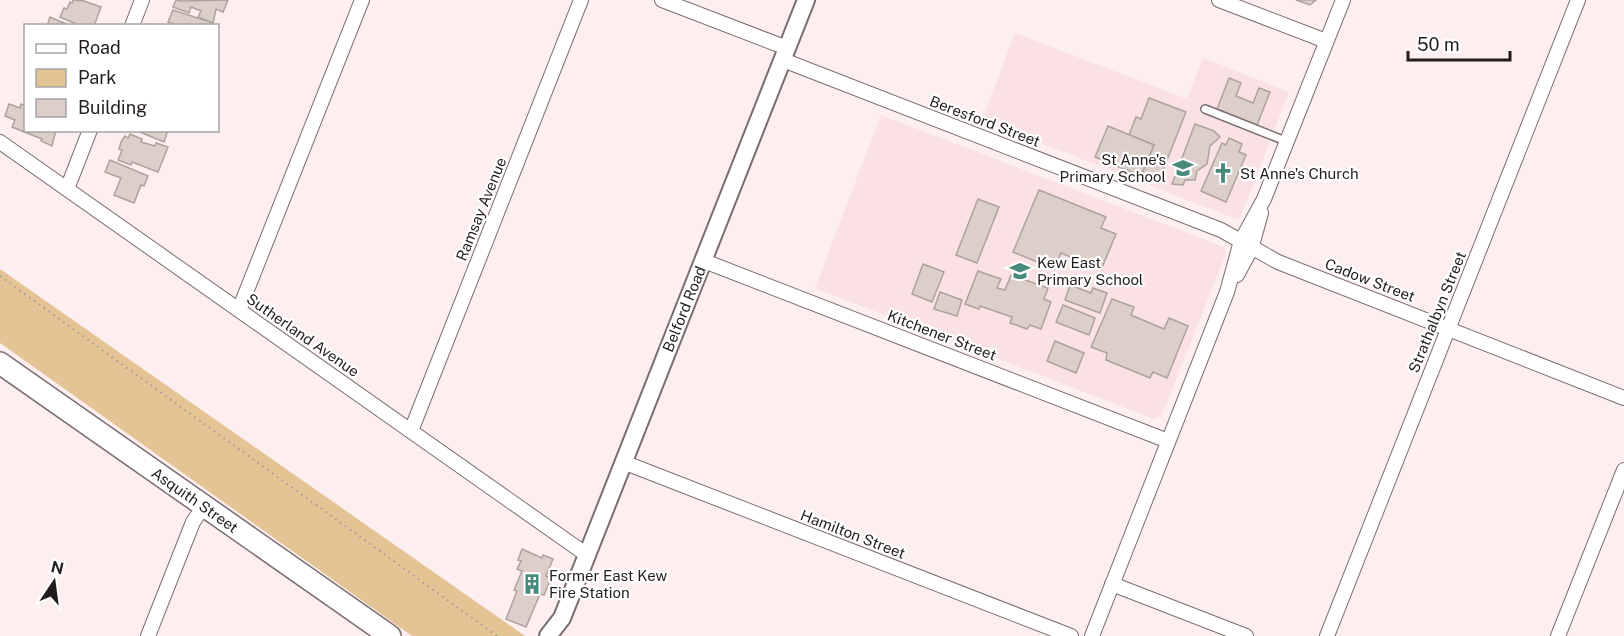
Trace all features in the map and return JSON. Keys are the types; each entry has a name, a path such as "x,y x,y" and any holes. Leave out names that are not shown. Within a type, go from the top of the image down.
{"main road":[{"name":"Asquith Street","path":"0,363 390,636"}],"street":[{"path":"133,24 142,0"},
{"path":"239,310 362,0"},
{"name":"Ramsay Avenue","path":"411,431 581,0"},
{"name":"Beresford Street","path":"662,0 785,54 1221,230 1246,245"},
{"name":"Belford Road","path":"548,636 561,618 587,555 806,0"},
{"path":"1219,0 1326,41"},
{"path":"1092,636 1342,0"},
{"name":"Strathalbyn Street","path":"1327,636 1578,0"},
{"path":"67,189 89,132"},
{"name":"Sutherland Avenue","path":"0,142 587,555"},
{"name":"Cadow Street","path":"1246,245 1278,262 1624,398"},
{"name":"Kitchener Street","path":"704,261 1168,441"},
{"name":"Hamilton Street","path":"623,462 1071,636"},
{"path":"1558,636 1624,470"},
{"path":"148,636 193,522 204,506"},
{"path":"1112,584 1246,636"},
{"name":"Belford Road","path":"561,618 562,636"}],"lane":[{"path":"1205,109 1288,142"}],"path":[{"path":"0,276 497,636"}],"shaded area":[{"name":"St Anne's Primary School","path":"1015,33 1187,99 1203,58 1289,92 1241,216 1236,219 982,120"},
{"name":"Kew East Primary School","path":"881,115 1224,247 1226,254 1162,415 1154,419 815,288"}],"green space":[{"path":"0,269 525,636 412,636 0,343"}],"building":[{"path":"73,0 84,1 101,7 95,24 76,24 60,17 64,8 67,9 70,2 72,3"},
{"path":"176,0 228,0 223,12 216,9 213,23 198,17 201,11 191,7 189,13 173,7"},
{"path":"1296,0 1316,0 1310,5"},
{"path":"173,10 213,23 173,24 168,22"},
{"path":"50,17 67,24 48,24"},
{"path":"1229,78 1241,83 1236,96 1253,103 1259,88 1270,92 1257,125 1217,109"},
{"path":"1149,98 1186,112 1158,183 1141,176 1154,145 1129,135 1136,117 1141,119"},
{"path":"9,104 20,108 21,104 24,105 24,132 12,127 15,120 5,116"},
{"path":"1195,124 1214,131 1220,137 1210,146 1207,164 1197,171 1195,180 1185,180 1183,185 1172,184"},
{"path":"1108,126 1154,145 1141,176 1095,157"},
{"path":"24,132 56,132 52,146 41,141 42,139"},
{"path":"140,132 167,132 164,142"},
{"path":"130,134 142,139 141,142 168,147 158,172 132,162 131,165 118,160 122,150 119,149 121,142 125,136 128,138"},
{"name":"St Anne's Church","path":"1229,138 1242,144 1239,152 1246,155 1226,202 1201,191 1222,143 1226,145"},
{"path":"110,160 148,176 144,186 141,185 134,203 114,195 121,178 105,172"},
{"path":"1039,190 1106,217 1101,228 1116,234 1101,270 1061,253 1054,269 1013,252"},
{"path":"978,199 999,207 977,263 956,255"},
{"path":"923,264 944,272 932,302 912,294"},
{"path":"978,271 1001,279 997,288 1005,290 1011,275 1048,288 1044,299 1051,302 1041,329 1030,325 1027,329 1010,323 1012,317 980,306 979,309 965,304"},
{"path":"1070,285 1091,293 1093,288 1107,293 1100,313 1065,300"},
{"path":"940,292 962,300 957,316 934,309"},
{"path":"1112,299 1134,307 1131,315 1164,329 1169,318 1188,326 1167,378 1153,372 1150,378 1106,360 1107,353 1091,347"},
{"path":"1063,305 1095,318 1089,335 1056,322"},
{"path":"1055,341 1084,353 1076,373 1047,361"},
{"name":"Former East Kew Fire Station","path":"522,549 542,558 543,555 553,559 546,576 551,578 544,595 540,594 526,627 506,619 522,571 517,569 521,561 518,560"}],"place":[{"name":"St Anne's Primary School","path":"1183,168"},
{"name":"St Anne's Church","path":"1223,173"},
{"name":"Kew East Primary School","path":"1020,271"},
{"name":"Former East Kew Fire Station","path":"532,584"}]}
